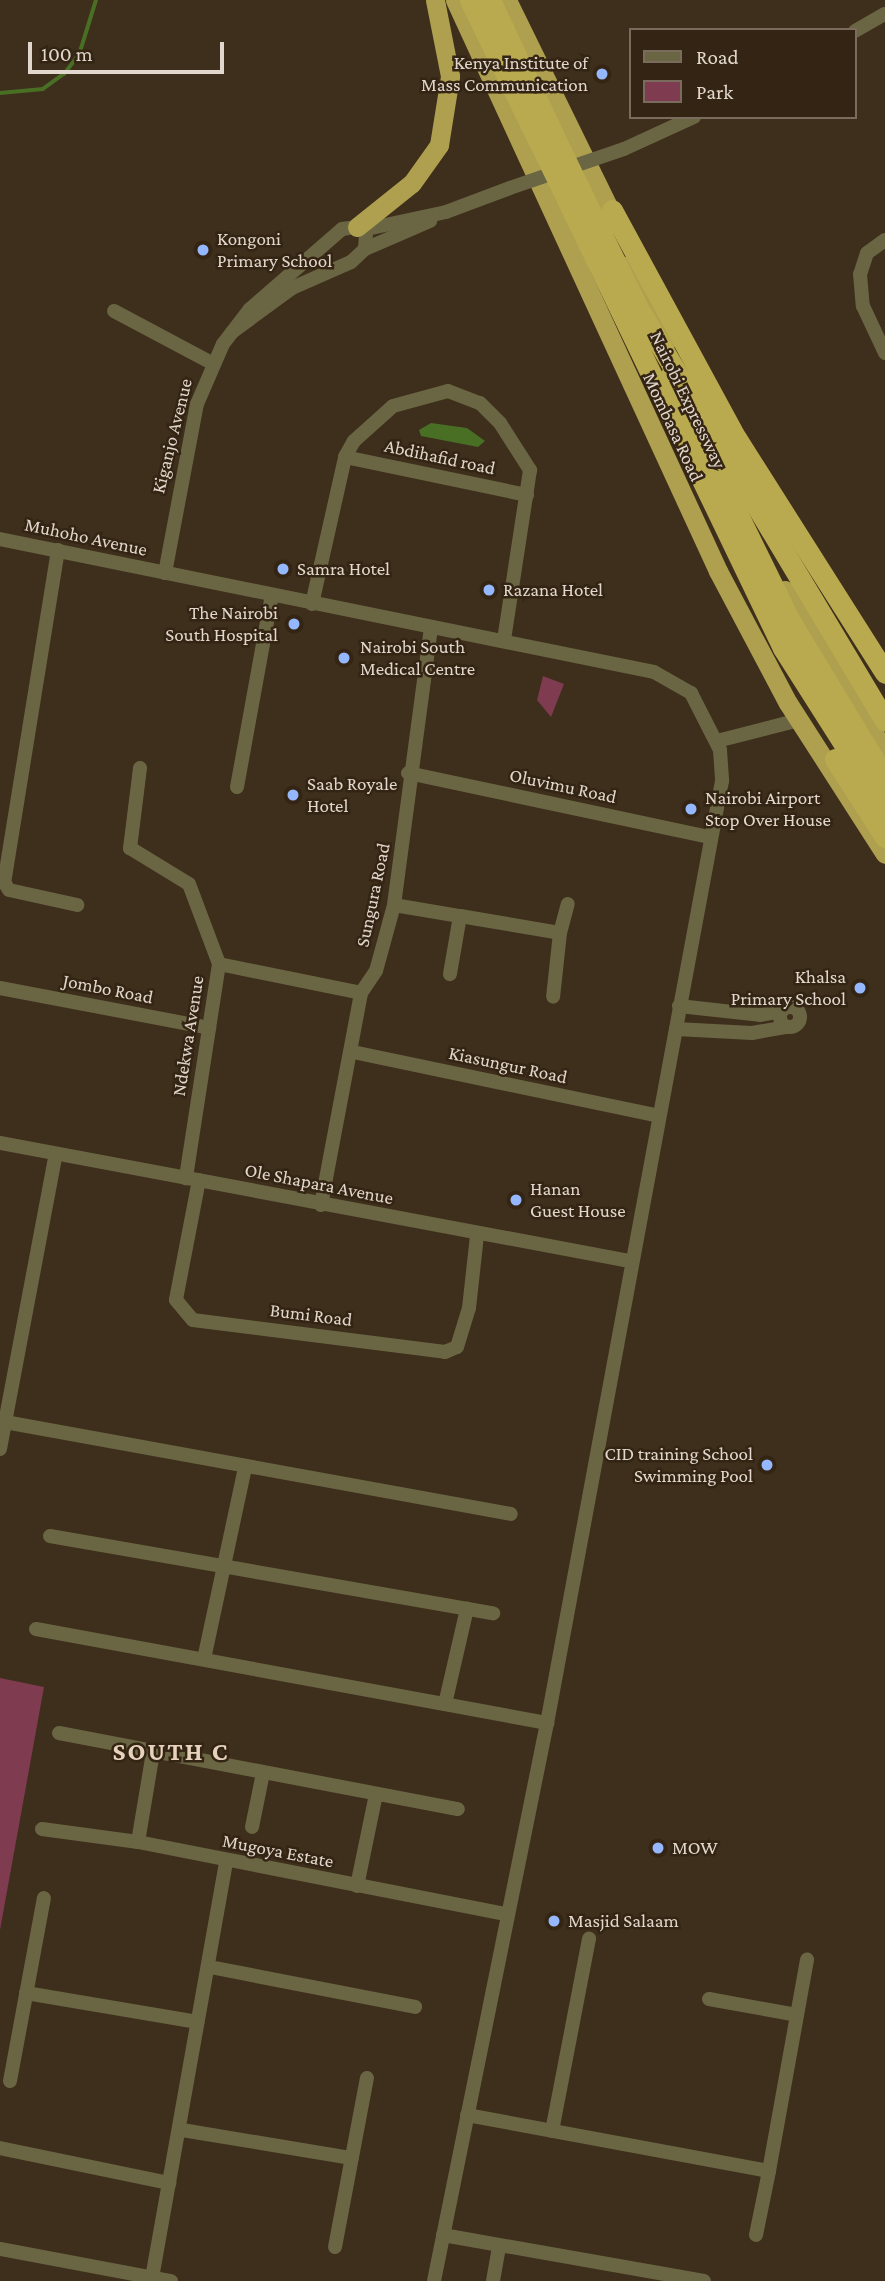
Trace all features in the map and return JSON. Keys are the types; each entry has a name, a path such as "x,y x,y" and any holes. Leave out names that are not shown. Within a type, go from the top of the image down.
{"highway":[{"path":"360,228 412,183 439,145 450,106 449,65 435,0"},
{"name":"Mombasa Road","path":"455,0 677,489 799,720 885,854"},
{"name":"Nairobi Expressway","path":"470,0 783,648 885,809"},
{"name":"Nairobi Expressway","path":"490,0 744,536 885,778"},
{"name":"Mombasa Road","path":"507,0 612,210 790,600 885,751"},
{"path":"612,210 736,438 885,673"},
{"path":"640,313 885,721"},
{"path":"783,648 802,702 885,837"}],"street":[{"path":"857,30 885,14"},
{"path":"232,332 292,288 446,212 624,149 690,119"},
{"name":"Kiganjo Avenue","path":"164,573 190,433 212,363 232,332 250,309 337,236 360,228 446,212"},
{"path":"360,228 362,253"},
{"path":"337,236 341,253 362,253"},
{"path":"885,240 867,253 860,274 871,333 885,353"},
{"path":"114,311 212,363"},
{"path":"312,604 345,457 393,406 448,391 480,403 500,423 530,470 504,639"},
{"name":"Abdihafid road","path":"345,457 527,495"},
{"name":"Muhoho Avenue","path":"0,539 312,604 504,639 674,679 701,704 718,741 722,781 676,1029 655,1115 547,1723 506,1914 434,2281"},
{"path":"58,550 4,882 9,890 77,905"},
{"path":"237,787 272,596"},
{"name":"Sungura Road","path":"321,1205 353,1052 361,993 376,971 394,905 408,773 431,627"},
{"path":"718,741 799,720"},
{"name":"Ndekwa Avenue","path":"140,768 130,848 177,872 199,902 219,964 192,1179"},
{"name":"Oluvimu Road","path":"408,773 710,837"},
{"path":"552,998 560,933 568,904"},
{"path":"394,905 560,933"},
{"path":"450,974 460,916"},
{"path":"219,964 361,993"},
{"name":"Jombo Road","path":"0,988 209,1028"},
{"path":"676,1029 752,1033 786,1027 782,1011 760,1015 679,1006"},
{"name":"Kiasungur Road","path":"353,1052 655,1115"},
{"name":"Ole Shapara Avenue","path":"0,1143 477,1235 631,1261"},
{"path":"0,1448 56,1154"},
{"name":"Bumi Road","path":"192,1179 176,1300 193,1320 445,1352 457,1347 469,1308 477,1235"},
{"path":"5,1422 245,1468 511,1514"},
{"path":"204,1660 245,1468"},
{"path":"50,1536 493,1613"},
{"path":"444,1704 467,1609"},
{"path":"36,1629 547,1723"},
{"path":"59,1733 458,1810"},
{"path":"138,1842 153,1752"},
{"path":"252,1827 263,1773"},
{"path":"357,1886 376,1794"},
{"name":"Mugoya Estate","path":"42,1829 138,1842 506,1914"},
{"path":"152,2278 169,2183 182,2130 226,1861"},
{"path":"9,2081 44,1898"},
{"path":"552,2131 589,1939"},
{"path":"756,2235 807,1959"},
{"path":"210,1966 415,2007"},
{"path":"26,1993 198,2022"},
{"path":"709,1998 797,2015"},
{"path":"335,2247 367,2078"},
{"path":"467,2115 769,2171"},
{"path":"182,2130 352,2158"},
{"path":"0,2148 169,2183"},
{"path":"443,2235 704,2281"},
{"path":"493,2281 499,2246"},
{"path":"0,2249 171,2281"}],"green space":[{"path":"543,676 564,684 551,717 537,700"},
{"path":"0,1678 44,1687 0,1930"}],"shaded area":[{"path":"431,423 467,428 485,441 478,447 421,436 419,430"}],"waterway":[{"path":"0,93 43,89 64,74 79,55 96,0"}],"place":[{"name":"Kenya Institute of Mass Communication","path":"602,74"},
{"name":"Kongoni Primary School","path":"203,250"},
{"name":"Samra Hotel","path":"283,569"},
{"name":"Razana Hotel","path":"489,590"},
{"name":"The Nairobi South Hospital","path":"294,624"},
{"name":"Nairobi South Medical Centre","path":"344,658"},
{"name":"Saab Royale Hotel","path":"293,795"},
{"name":"Nairobi Airport Stop Over House","path":"691,809"},
{"name":"Khalsa Primary School","path":"860,988"},
{"name":"Hanan Guest House","path":"516,1200"},
{"name":"CID training School Swimming Pool","path":"767,1465"},
{"name":"MOW","path":"658,1848"},
{"name":"Masjid Salaam","path":"554,1921"}],"district":[{"name":"SOUTH C","path":"171,1752"}]}
